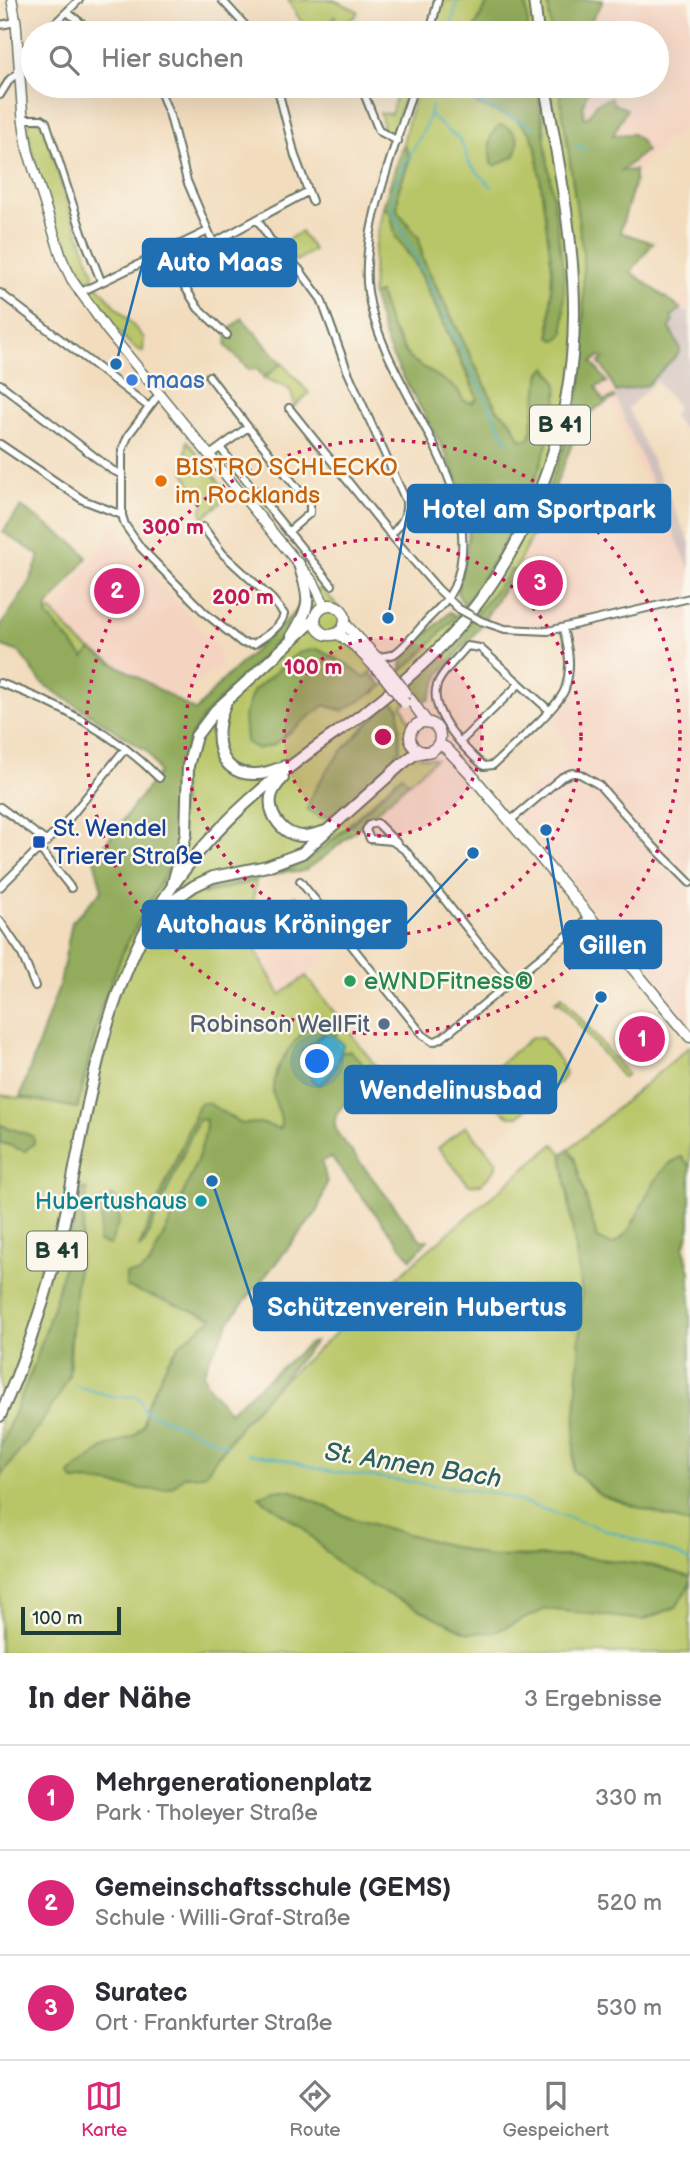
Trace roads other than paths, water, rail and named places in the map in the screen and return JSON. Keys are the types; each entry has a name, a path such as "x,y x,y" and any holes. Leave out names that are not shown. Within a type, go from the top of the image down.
{"highway":[{"path":"535,0 536,21"},
{"name":"B 41","path":"0,1416 17,1377 49,1285 104,1030 117,992 154,914 205,844 237,811 374,705 418,668 449,637 488,587 529,517 556,440 566,398 574,313 567,215 547,98"},
{"path":"285,646 308,606 308,594 299,564"},
{"path":"171,889 186,834 187,776 191,750 204,724 285,646 316,625"},
{"path":"227,701 220,715 217,740 231,766 256,775 297,762"},
{"path":"402,764 412,743"},
{"path":"154,914 194,886 213,877 267,866 302,853 402,764 424,751"},
{"path":"297,762 272,794 273,815 284,829 293,834 303,836 326,831"}],"main road":[{"path":"12,0 21,88"},
{"path":"22,98 23,119 35,178 62,259 79,293 314,583 325,606"},
{"path":"388,674 338,634 327,635 316,625 318,611 325,606 334,605 342,610 345,624 351,632 378,657 426,722 439,729 438,744 431,751 424,751 412,743 410,735 415,722 408,701"},
{"path":"338,634 345,624"},
{"path":"413,727 426,722"},
{"path":"438,744 446,748 469,772 690,1037"}],"street":[{"path":"58,21 79,0"},
{"path":"222,0 241,21"},
{"path":"432,21 438,0"},
{"path":"67,12 79,21"},
{"path":"0,25 16,22"},
{"path":"0,95 10,79 20,72"},
{"path":"163,98 187,181 213,242"},
{"path":"281,98 288,130 312,201"},
{"path":"366,98 379,131 398,141"},
{"path":"388,674 393,655 453,588 458,572 461,528 459,510 444,466 385,352 373,319 367,290 368,249 378,201 411,98"},
{"path":"23,119 42,119 46,122 82,233 101,281"},
{"path":"171,266 307,192"},
{"path":"257,219 271,241 299,269 321,299 347,370 406,501 407,513 391,535"},
{"path":"79,293 208,231"},
{"path":"164,253 198,308 227,335"},
{"path":"0,293 149,407"},
{"path":"209,376 310,504 310,513 288,532"},
{"path":"0,384 112,470 121,474"},
{"path":"160,393 125,443 121,457 122,515 125,525 141,548 205,613 242,643 254,644 278,626 284,614 280,607 223,554 203,527"},
{"path":"289,408 391,535 446,598 481,621 505,629 528,632 563,629 690,598"},
{"path":"210,455 248,427"},
{"path":"0,444 83,500 122,515"},
{"path":"220,449 332,585"},
{"path":"549,710 480,648 467,646 441,677 435,696 439,715 484,766 493,765 549,710 565,691 570,653 563,629"},
{"path":"378,657 393,655"},
{"path":"0,683 55,705 144,763 159,778"},
{"path":"461,741 519,684"},
{"path":"0,887 80,807 125,750"},
{"path":"510,821 562,777 580,774 599,785 690,883"},
{"path":"0,807 47,842"},
{"path":"397,843 370,839 366,830 369,825 377,823 397,843 426,874 480,945 512,981"},
{"path":"40,849 71,888"},
{"path":"300,881 428,1040 438,1041 590,917"},
{"path":"0,921 21,952 36,986"}],"water":[{"path":"325,1033 343,1044 335,1068 319,1085 313,1081 301,1057 302,1051"}],"waterway":[{"path":"452,21 458,0"},
{"path":"466,98 534,127"},
{"path":"432,106 425,127 394,187 392,210 507,441"},
{"path":"429,114 457,136 468,162 492,187"},
{"path":"576,145 586,150"},
{"name":"St. Annen Bach","path":"73,1385 115,1397 136,1396 140,1399 143,1410 226,1445"},
{"name":"St. Annen Bach","path":"248,1454 327,1471 495,1493 675,1553 690,1562"}],"place":[{"name":"Auto Maas","path":"116,364"},
{"name":"maas","path":"132,380"},
{"name":"BISTRO SCHLECKO im Rocklands","path":"161,481"},
{"name":"Suratec","path":"540,583"},
{"name":"Gemeinschaftsschule (GEMS)","path":"117,591"},
{"name":"Hotel am Sportpark","path":"388,618"},
{"name":"Gillen","path":"546,830"},
{"name":"St. Wendel Trierer Straße","path":"39,842"},
{"name":"Autohaus Kröninger","path":"473,853"},
{"name":"eWNDFitness®","path":"350,981"},
{"name":"Wendelinusbad","path":"601,997"},
{"name":"Robinson WellFit","path":"384,1024"},
{"name":"Mehrgenerationenplatz","path":"642,1039"},
{"name":"Schützenverein Hubertus","path":"212,1181"},
{"name":"Hubertushaus","path":"201,1201"}]}
